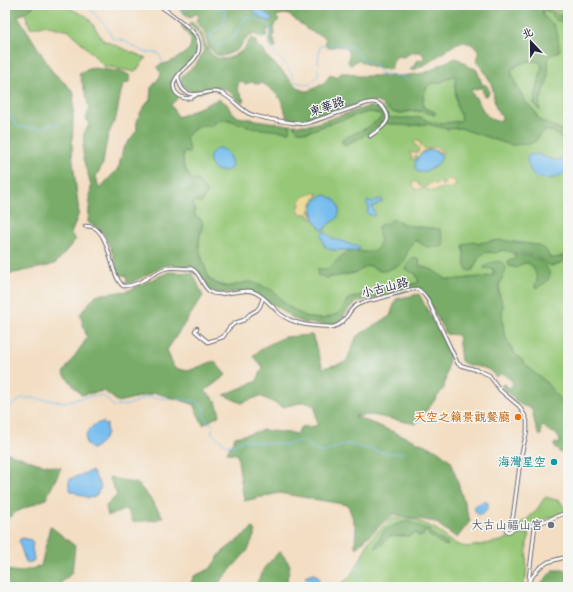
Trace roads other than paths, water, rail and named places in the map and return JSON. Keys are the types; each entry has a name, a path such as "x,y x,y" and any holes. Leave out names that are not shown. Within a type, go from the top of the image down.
{"street":[{"path":"160,5 192,30 197,36 199,42 198,52 195,58 181,71 178,76 181,88 185,92 197,94"},
{"name":"東華路","path":"178,76 175,80 174,90 182,97 187,98 193,97 197,94 218,91 227,96 249,114 302,124 367,103 378,103 388,115 388,120 384,126 370,136"},
{"name":"小古山路","path":"86,226 99,231 103,237 118,282 123,286 134,284 166,269 190,268 197,272 203,284 212,293 218,294 250,291 258,293 281,315 297,323 307,325 333,327 338,325 346,318 356,305 366,301 417,289 425,295 458,364 480,370 489,375 500,390 518,406 525,416 527,431 521,456 513,516 506,530 508,532 535,525"},
{"path":"197,328 195,330 208,342 223,337 235,324 244,320 257,310 263,298"},
{"path":"528,587 535,525 565,513 568,510"},
{"path":"529,581 539,568 548,562 568,558"}],"water":[{"path":"255,5 272,19 270,21 264,19 254,12 251,6"},
{"path":"218,148 224,150 230,158 232,167 226,171 216,169 212,166 210,161 212,152"},
{"path":"433,150 442,156 439,163 429,170 418,172 415,163 418,157 423,152"},
{"path":"538,154 551,159 564,160 567,168 563,174 554,178 545,179 537,177 531,171 527,158 529,155"},
{"path":"326,195 337,202 339,215 325,229 322,230 315,221 312,210 315,201"},
{"path":"381,198 382,202 372,206 375,214 374,216 367,213 369,207 366,202 373,202"},
{"path":"323,232 333,239 354,246 359,246 360,249 331,250 325,247 321,235"},
{"path":"103,422 104,425 107,424 107,434 101,443 92,449 86,441 88,431 94,425"},
{"path":"91,471 101,487 94,497 88,498 71,491 69,485 70,479"},
{"path":"484,501 488,503 488,507 483,514 479,515 475,509 475,506"},
{"path":"23,538 31,540 33,544 34,560 31,562 26,563 19,542 20,539"},
{"path":"313,574 320,580 315,586 305,577"}],"waterway":[{"path":"77,5 89,8 107,27 113,39 123,40 143,52 158,53 163,62"},
{"path":"179,5 182,11 197,5"},
{"path":"206,5 225,10 224,24 211,33 210,40 218,46 234,38 246,17 255,19 267,23 271,30 269,43 270,47 282,60 296,82 309,85 318,76 318,69"},
{"path":"318,63 320,46 339,45 352,47 365,61 375,64 380,73 401,76 409,81"},
{"path":"5,114 8,114 18,127 41,128 52,124 60,125"},
{"path":"5,410 22,398 64,402 91,396 104,396 113,406 127,405 148,397 197,401 204,408 204,414 207,421 213,425"},
{"path":"212,429 212,433 227,446 236,445 243,440 286,445 298,441 304,441 314,450 323,453 347,444 386,453 406,453"},
{"path":"363,587 357,575 364,558"}],"place":[{"name":"天空之籟景觀餐廳","path":"518,417"},
{"name":"海灣星空","path":"554,462"},
{"name":"大古山福山宮","path":"551,525"}]}
